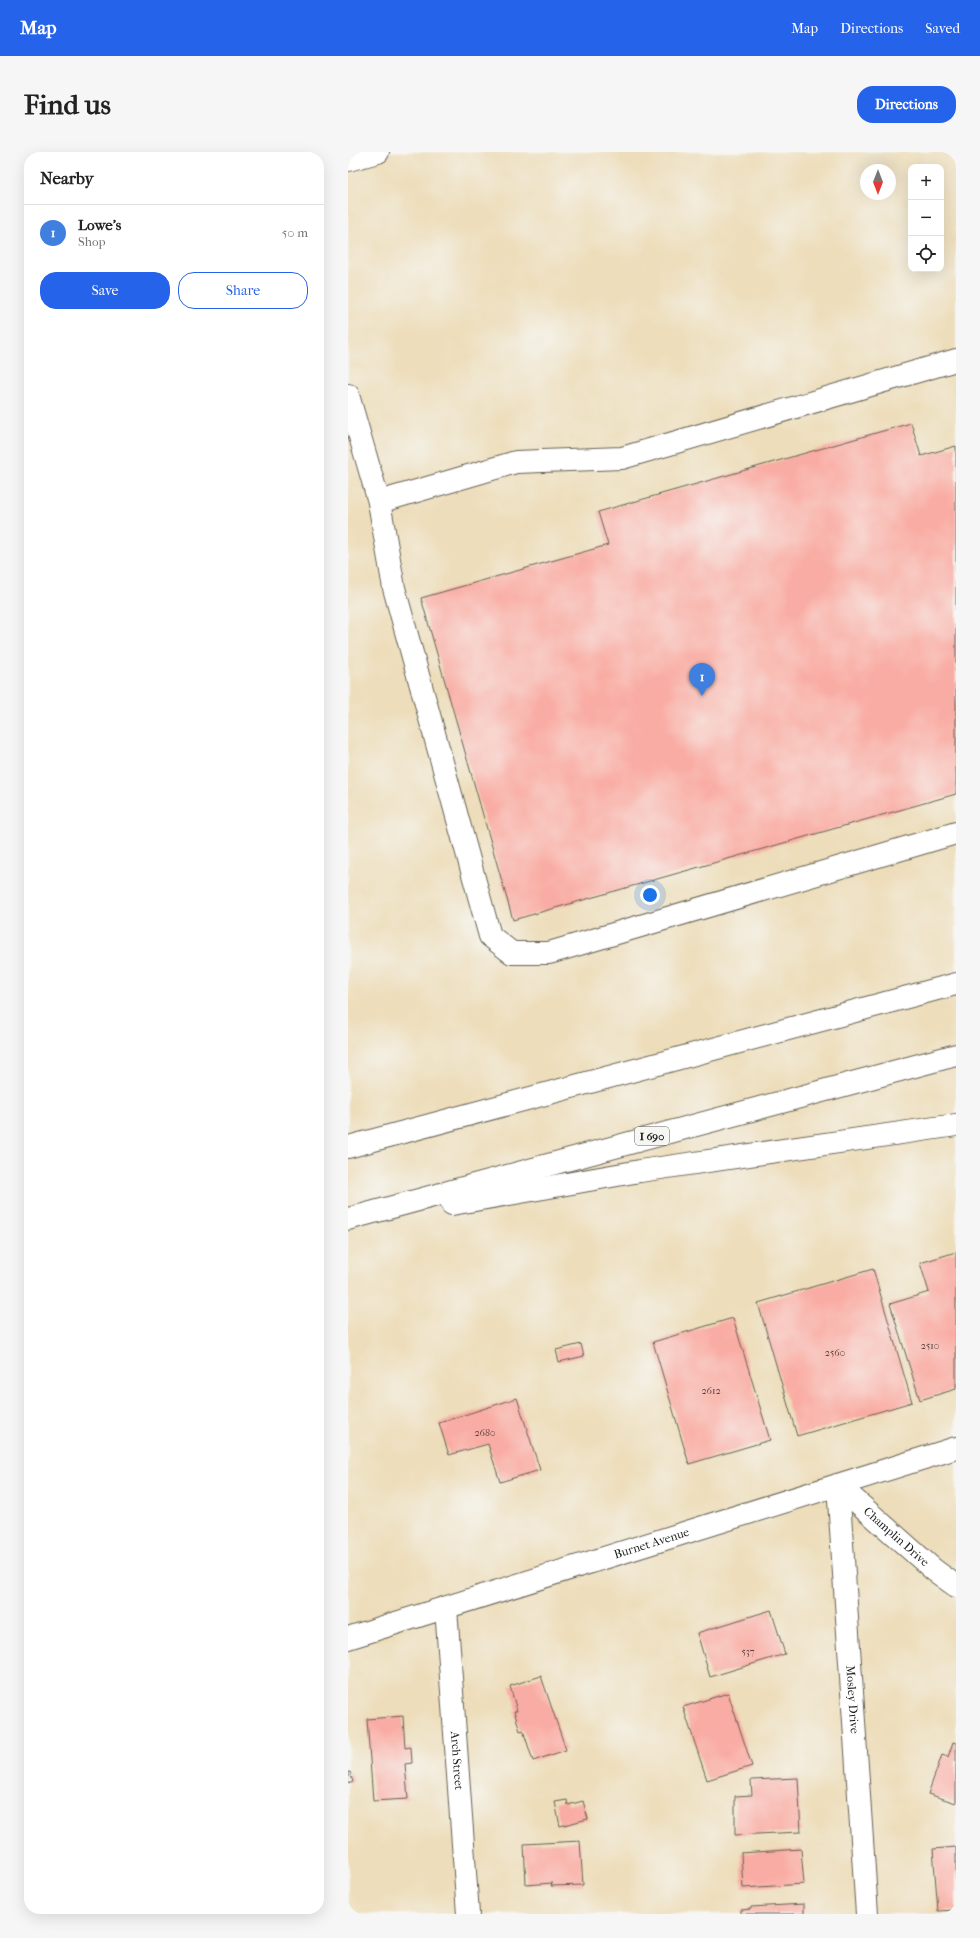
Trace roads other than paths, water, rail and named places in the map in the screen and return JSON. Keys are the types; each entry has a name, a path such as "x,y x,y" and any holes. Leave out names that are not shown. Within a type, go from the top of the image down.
{"main road":[{"path":"348,160 378,152"},
{"path":"379,502 516,462 622,458 956,360"},
{"path":"348,395 379,502 394,588 490,936 512,953 549,953 956,833"},
{"path":"348,1147 956,984"},
{"name":"I 690","path":"348,1220 956,1055"},
{"path":"348,1220 640,1171 956,1125"},
{"name":"Burnet Avenue","path":"348,1638 956,1448"},
{"name":"Champlin Drive","path":"838,1486 934,1570 956,1586"},
{"name":"Mosley Drive","path":"838,1486 867,1914"},
{"name":"Arch Street","path":"446,1608 468,1914"}],"place":[{"name":"Lowe's","path":"702,696"}]}
